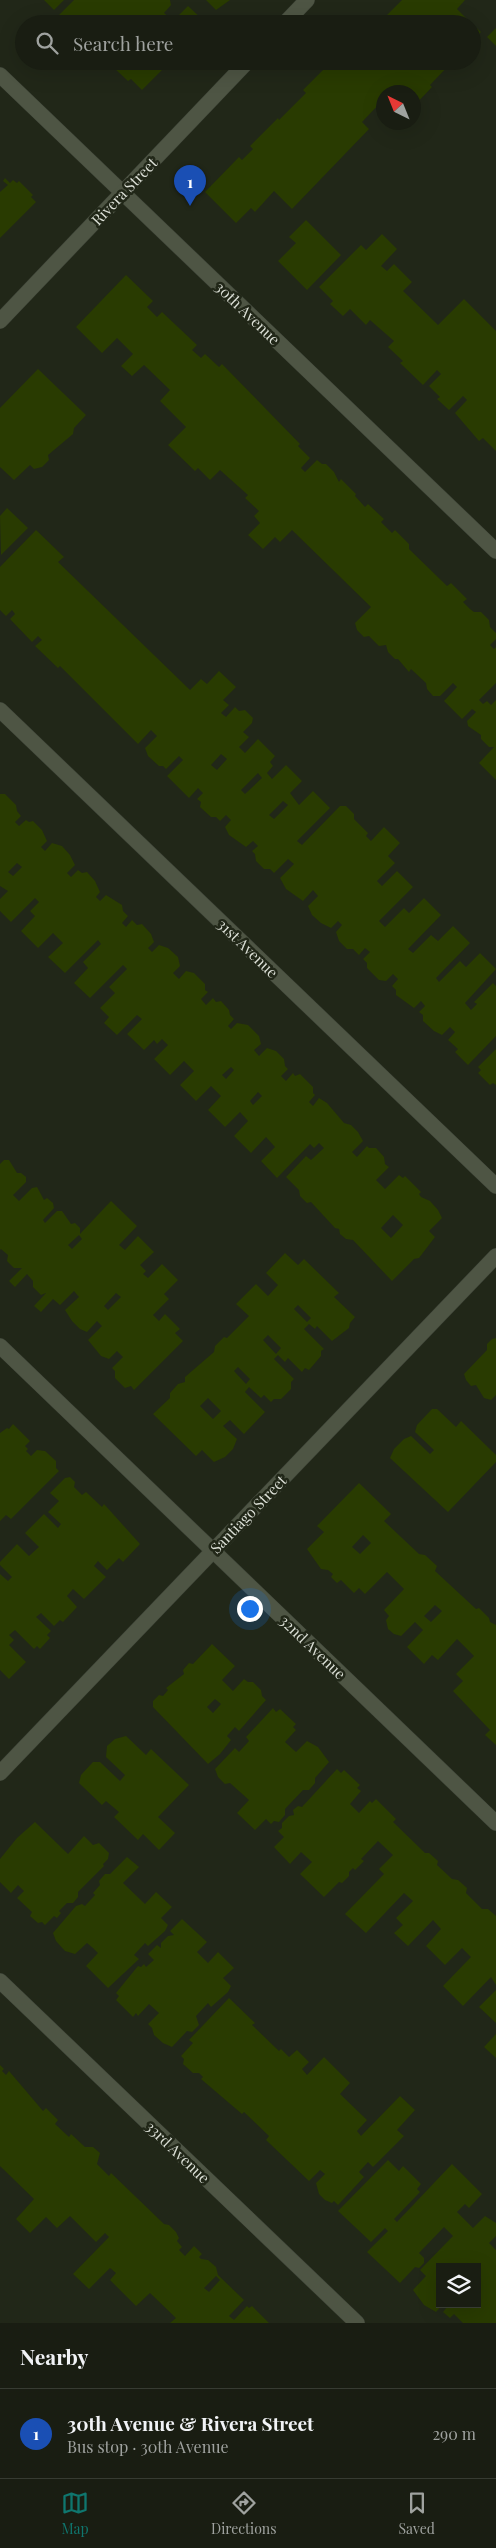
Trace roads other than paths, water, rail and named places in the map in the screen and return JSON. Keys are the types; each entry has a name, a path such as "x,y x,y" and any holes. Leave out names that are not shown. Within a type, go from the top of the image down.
{"street":[{"path":"293,15 307,0"},
{"name":"Rivera Street","path":"0,321 239,70"},
{"name":"30th Avenue","path":"0,75 496,551"},
{"name":"31st Avenue","path":"0,710 496,1186"},
{"name":"Santiago Street","path":"0,1772 496,1256"},
{"name":"32nd Avenue","path":"0,1346 496,1823"},
{"name":"33rd Avenue","path":"0,1980 357,2323"}],"place":[{"name":"30th Avenue & Rivera Street","path":"190,206"}]}
